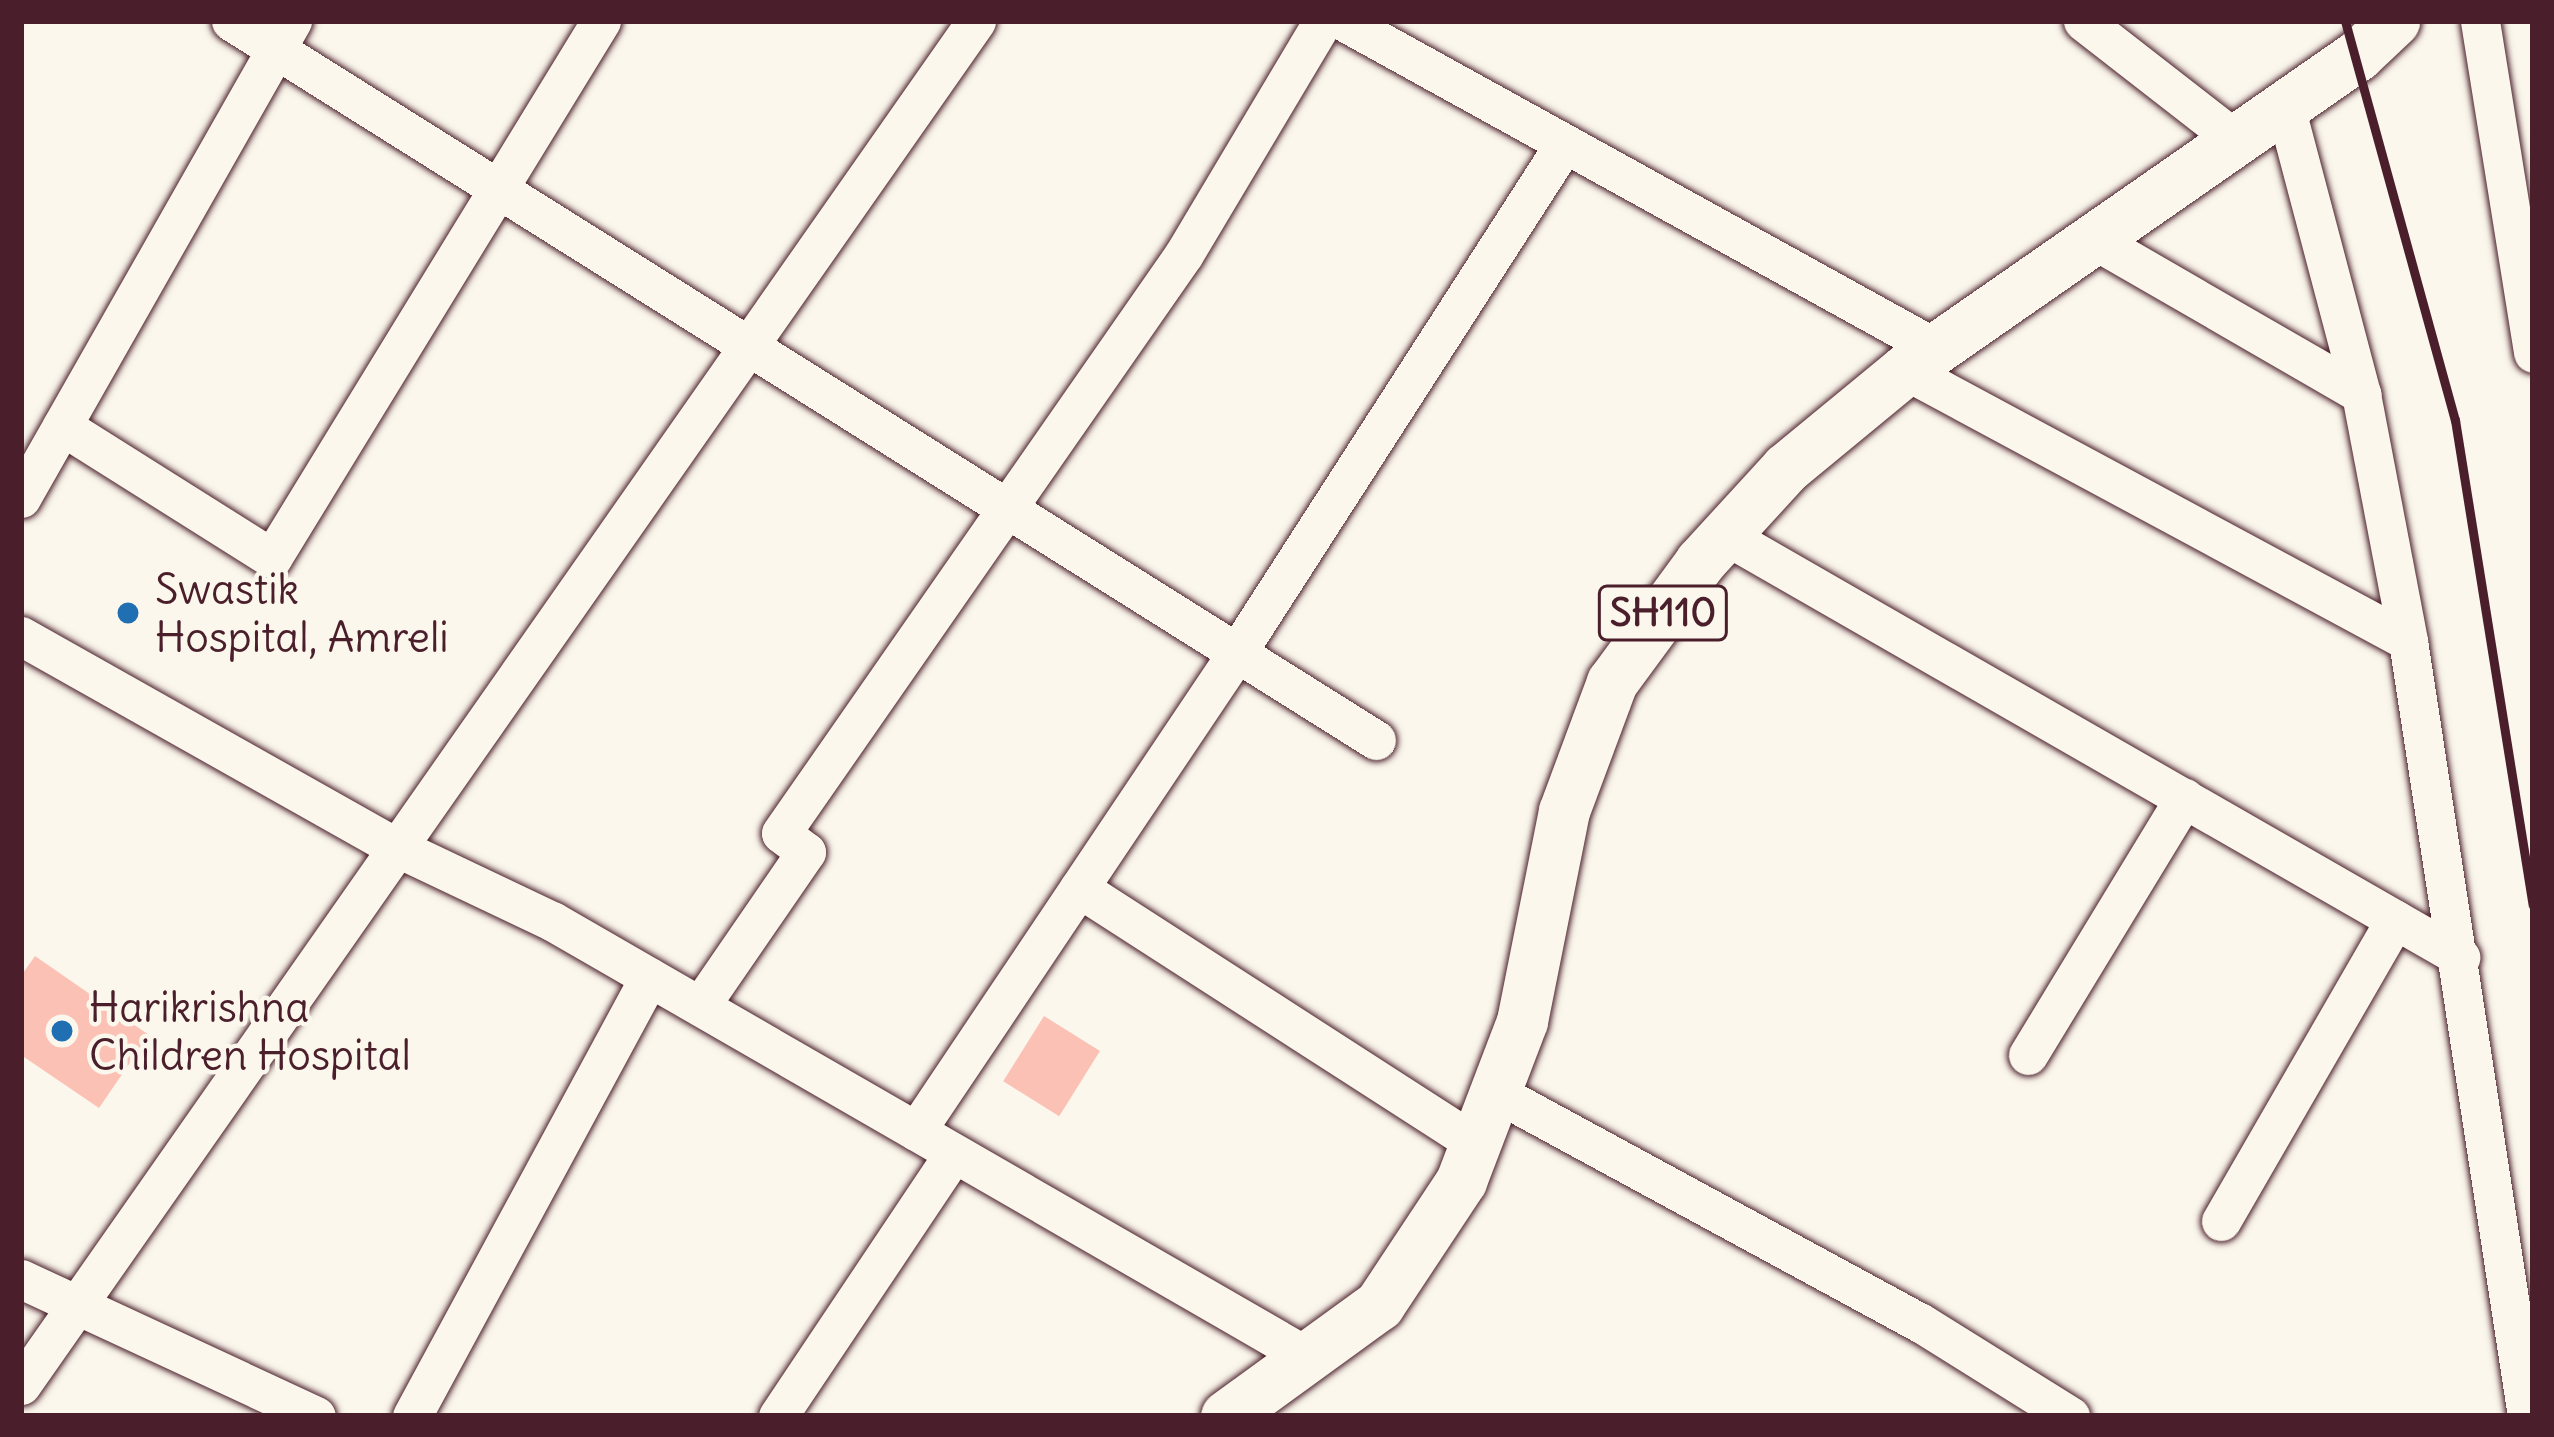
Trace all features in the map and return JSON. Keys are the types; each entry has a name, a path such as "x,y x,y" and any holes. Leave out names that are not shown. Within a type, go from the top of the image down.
{"main road":[{"name":"SH110","path":"1245,1411 1306,1356 1379,1304 1462,1181 1522,1021 1564,812 1612,682 1725,535 1786,468 1921,360 2285,106 2394,21"}],"street":[{"path":"231,21 285,34 497,187 1376,740"},
{"path":"62,425 272,558 601,21"},
{"path":"21,1385 976,21"},
{"path":"700,1006 806,851 781,833 1184,254 1323,21"},
{"path":"1343,21 2408,641"},
{"path":"2083,21 2236,140"},
{"path":"2480,21 2533,352"},
{"path":"21,498 285,34"},
{"path":"2285,106 2361,394 2408,641 2527,1416"},
{"path":"916,1131 1236,654 1563,146"},
{"path":"2093,239 2361,394"},
{"path":"1725,535 2460,957"},
{"path":"21,636 396,847 649,977 1306,1356"},
{"path":"2028,1055 2184,799"},
{"path":"1079,888 1475,1144"},
{"path":"2221,1221 2396,920"},
{"path":"412,1416 649,977"},
{"path":"1495,1092 1921,1323 2050,1410"},
{"path":"778,1416 954,1153"},
{"path":"21,1279 316,1416"}],"building":[{"path":"35,956 149,1035 99,1108 21,1055 21,976"},
{"path":"1044,1016 1100,1051 1059,1116 1003,1081"}],"railway":[{"path":"2345,21 2455,420 2533,905"}],"place":[{"name":"Swastik Hospital, Amreli","path":"128,613"},
{"name":"Harikrishna Children Hospital","path":"62,1031"}]}
